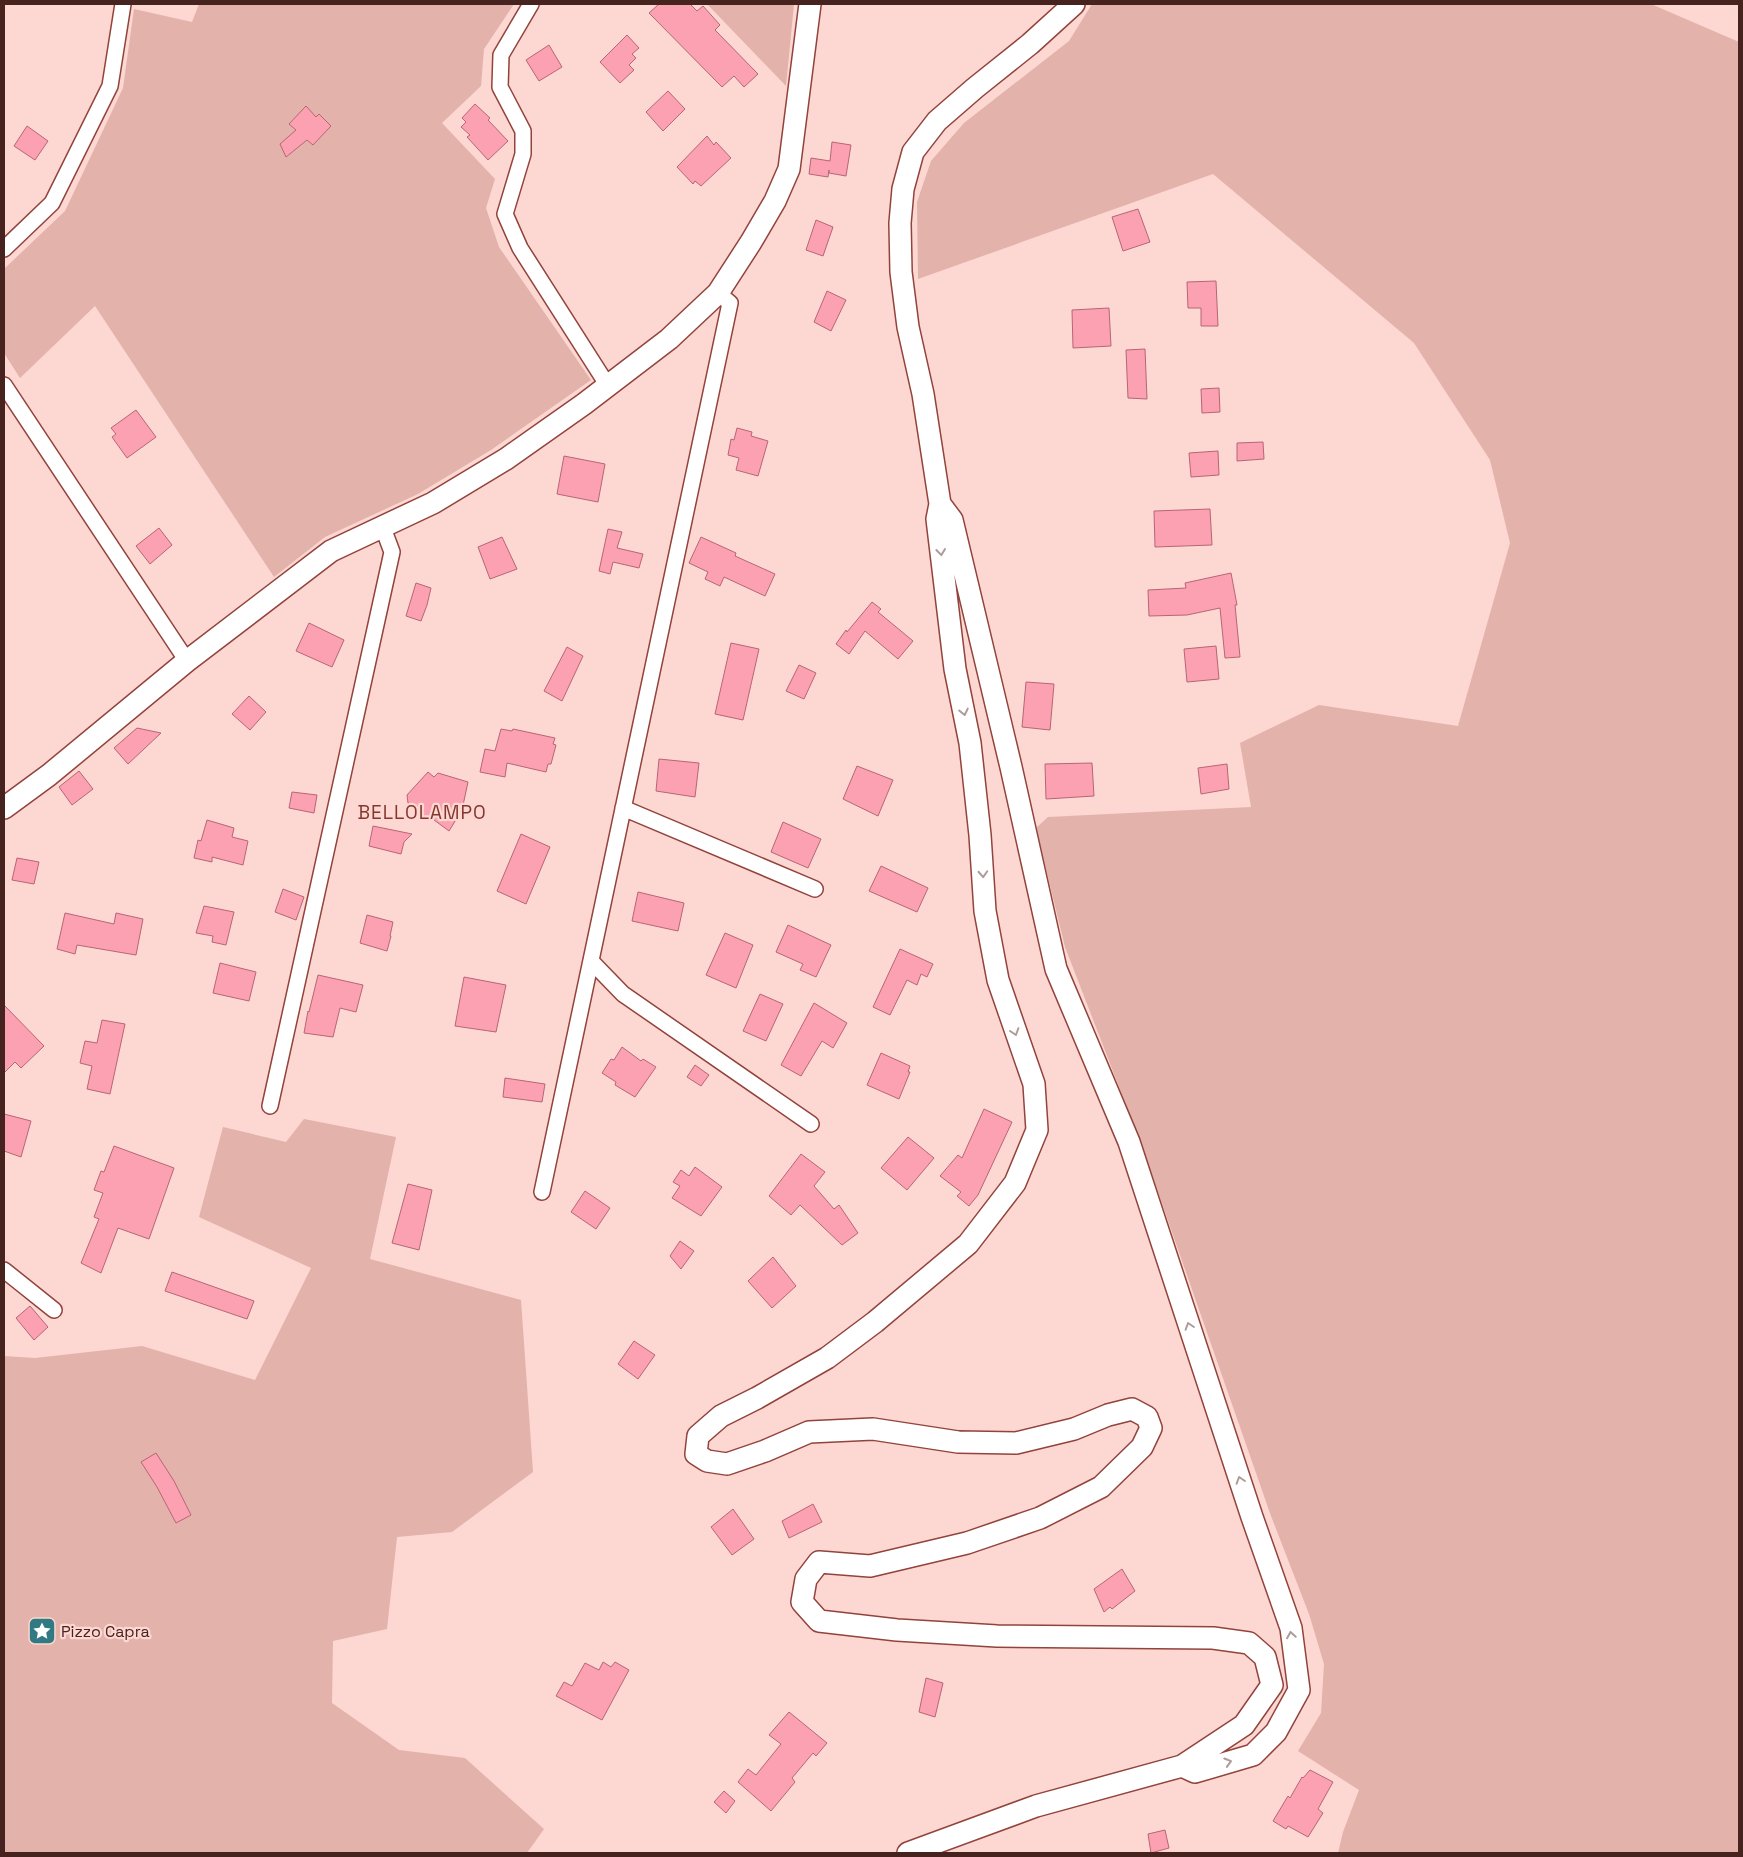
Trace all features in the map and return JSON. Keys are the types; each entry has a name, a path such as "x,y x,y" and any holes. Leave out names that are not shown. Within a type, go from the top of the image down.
{"main road":[{"path":"4,808 49,775 187,661 331,551 433,503 506,459 608,386 669,339 718,293 775,201 789,169 810,4"},
{"path":"908,1853 1036,1806 1182,1766 1244,1725 1272,1685 1265,1657 1249,1643 1214,1638 997,1636 897,1630 819,1621 802,1602 806,1579 819,1562 870,1566 967,1543 1040,1518 1101,1487 1142,1447 1151,1428 1147,1416 1132,1409 1074,1429 1016,1443 958,1442 873,1429 809,1432 765,1451 727,1464 707,1461 696,1454 698,1436 721,1416 827,1358 875,1322 968,1244 1014,1183 1037,1130 1034,1084 998,980 985,911 980,835 970,743 955,669 936,519 940,504 923,394 908,327 901,272 900,223 906,180 914,152 937,121 1030,44 1074,4"},
{"path":"940,504 952,520 1011,767 1056,969 1129,1142 1249,1507 1291,1628 1299,1690 1276,1732 1253,1755 1195,1772 1182,1766"}],"street":[{"path":"4,250 52,203 110,86 123,4"},
{"path":"531,4 501,55 500,87 523,131 523,154 505,214 520,248 608,386"},
{"path":"542,1192 730,303 718,293"},
{"path":"4,385 187,661"},
{"path":"270,1106 392,552 383,528"},
{"path":"624,808 815,889"},
{"path":"591,961 623,994 812,1124"},
{"path":"4,1270 54,1310"}],"shaded area":[{"path":"199,4 514,4 484,49 481,86 442,123 495,179 486,208 499,247 591,380 491,450 418,494 325,537 274,577 95,306 20,378 4,353 4,269 65,211 123,88 134,9 192,22"},
{"path":"707,4 794,4 786,86"},
{"path":"1092,4 1651,4 1739,42 1739,1853 1338,1853 1343,1832 1359,1790 1298,1751 1321,1713 1324,1664 1309,1614 1271,1516 1143,1149 1065,947 1036,828 1048,817 1251,807 1240,743 1319,705 1458,726 1510,543 1490,460 1414,343 1213,174 918,279 917,202 931,161 964,123 1069,41"},
{"path":"304,1119 396,1137 370,1259 521,1300 533,1472 452,1532 397,1537 387,1629 333,1641 332,1703 399,1750 465,1758 544,1829 527,1853 4,1853 4,1356 35,1358 142,1346 255,1380 311,1268 199,1217 223,1127 286,1142"}],"building":[{"path":"659,4 690,4 697,11 703,6 720,25 715,30 758,74 744,87 734,76 722,87 649,13"},
{"path":"627,35 639,48 632,54 636,58 629,65 634,70 620,83 600,62"},
{"path":"549,45 562,67 539,81 526,60"},
{"path":"668,91 685,109 663,131 646,112"},
{"path":"475,104 490,118 488,120 508,141 488,160 467,137 470,135 461,127 466,122 462,118"},
{"path":"306,106 316,117 319,114 331,126 313,145 307,140 286,157 280,144 296,130 289,124"},
{"path":"27,126 48,141 35,160 14,146"},
{"path":"707,136 714,145 716,142 731,158 701,186 695,181 693,184 677,167"},
{"path":"832,142 851,145 846,176 829,173 829,170 828,177 809,174 811,158 830,161"},
{"path":"1138,209 1150,242 1123,251 1112,217"},
{"path":"816,220 833,227 823,256 806,250"},
{"path":"1216,281 1218,326 1201,326 1201,308 1188,308 1187,282"},
{"path":"827,291 846,300 831,331 814,322"},
{"path":"1109,308 1111,346 1073,348 1072,310"},
{"path":"1145,349 1147,399 1128,398 1126,350"},
{"path":"1219,388 1220,412 1202,413 1201,389"},
{"path":"136,410 156,437 127,458 112,437 116,434 111,428"},
{"path":"737,428 752,432 751,436 768,441 758,476 736,470 739,458 728,455 731,439 734,440"},
{"path":"1263,442 1264,459 1237,461 1237,443"},
{"path":"1218,451 1219,475 1191,477 1189,453"},
{"path":"564,456 605,464 598,502 557,494"},
{"path":"1210,509 1212,545 1155,547 1154,511"},
{"path":"159,528 172,545 150,564 136,546"},
{"path":"608,529 622,532 617,548 643,554 639,568 613,562 610,574 599,571"},
{"path":"502,537 517,569 490,579 478,547"},
{"path":"701,537 736,553 735,556 775,574 765,596 724,577 720,586 705,579 708,572 689,563"},
{"path":"1231,573 1237,605 1235,605 1240,657 1225,658 1220,608 1187,615 1149,616 1148,590 1186,588 1185,583"},
{"path":"416,583 431,588 421,621 406,616"},
{"path":"872,602 881,609 878,612 913,641 898,659 865,631 849,654 836,644 846,630 847,632"},
{"path":"309,623 344,640 332,667 296,651"},
{"path":"731,643 759,649 743,720 715,714"},
{"path":"1216,646 1219,679 1187,682 1184,649"},
{"path":"567,647 583,656 562,701 544,691"},
{"path":"799,665 816,673 804,699 786,691"},
{"path":"1026,682 1054,684 1050,730 1022,727"},
{"path":"249,696 266,712 250,730 232,714"},
{"path":"137,728 161,733 128,764 114,748"},
{"path":"501,729 512,731 513,729 555,738 553,744 556,745 551,764 548,764 546,772 507,763 505,777 480,772 485,749 495,751"},
{"path":"659,759 699,763 695,797 656,791"},
{"path":"1092,763 1094,796 1046,799 1045,764"},
{"path":"1227,764 1229,789 1201,794 1198,768"},
{"path":"857,766 893,780 878,816 843,799"},
{"path":"79,771 93,789 72,805 59,787"},
{"path":"428,772 434,777 438,773 468,782 462,810 449,831 430,817 428,819 408,803 407,795"},
{"path":"292,792 317,795 314,813 289,808"},
{"path":"207,820 234,828 232,837 248,841 243,865 212,857 212,862 194,858 198,840 201,841"},
{"path":"783,822 821,839 808,868 771,852"},
{"path":"373,826 412,834 404,842 401,854 369,846"},
{"path":"521,834 550,847 526,904 497,891"},
{"path":"17,858 39,862 34,884 12,880"},
{"path":"881,866 928,888 917,912 869,891"},
{"path":"283,889 304,897 296,920 275,912"},
{"path":"638,892 684,903 678,931 632,921"},
{"path":"204,906 234,912 226,945 212,942 213,936 196,933"},
{"path":"65,913 114,924 116,913 143,919 136,955 77,945 75,954 57,949"},
{"path":"367,915 393,922 387,951 360,943"},
{"path":"788,925 831,945 816,977 800,970 803,964 776,952"},
{"path":"725,933 753,945 736,988 706,975"},
{"path":"900,949 933,964 927,977 921,974 917,985 907,980 890,1015 873,1007"},
{"path":"220,963 256,972 249,1001 213,993"},
{"path":"318,975 363,985 356,1012 340,1008 333,1037 304,1033"},
{"path":"464,977 506,985 496,1032 455,1026"},
{"path":"760,994 783,1004 766,1041 743,1031"},
{"path":"814,1003 847,1023 833,1048 822,1041 801,1076 781,1065"},
{"path":"4,1005 44,1046 21,1068 15,1062 4,1073"},
{"path":"102,1020 125,1024 110,1094 87,1089 92,1066 80,1063 85,1041 97,1043"},
{"path":"622,1047 641,1061 643,1059 656,1067 635,1097 615,1085 616,1082 602,1073 611,1059 614,1060"},
{"path":"881,1053 910,1066 908,1072 910,1072 899,1099 867,1085"},
{"path":"695,1065 709,1075 701,1086 687,1077"},
{"path":"505,1078 545,1084 542,1102 503,1097"},
{"path":"984,1109 1012,1122 978,1195 969,1206 957,1196 961,1192 940,1176 958,1155 962,1158"},
{"path":"4,1114 31,1121 21,1157 4,1151"},
{"path":"908,1137 934,1158 907,1190 881,1168"},
{"path":"114,1146 174,1168 149,1239 118,1228 101,1273 81,1263 99,1219 94,1217 103,1193 94,1190 101,1171 104,1172"},
{"path":"801,1154 825,1172 814,1186 834,1209 839,1205 858,1233 842,1245 800,1205 791,1215 769,1196"},
{"path":"695,1167 722,1187 701,1216 672,1198 680,1186 673,1182 681,1170 689,1176"},
{"path":"408,1184 432,1190 419,1250 392,1243"},
{"path":"585,1191 610,1208 596,1229 571,1212"},
{"path":"680,1241 694,1251 681,1269 670,1256"},
{"path":"773,1257 796,1286 772,1308 748,1281"},
{"path":"172,1272 254,1301 247,1319 165,1291"},
{"path":"30,1306 48,1327 34,1340 16,1318"},
{"path":"634,1341 655,1355 638,1379 618,1364"},
{"path":"156,1453 174,1481 191,1515 176,1523 141,1462"},
{"path":"813,1504 822,1522 789,1538 782,1521"},
{"path":"733,1509 754,1539 732,1555 711,1527"},
{"path":"1122,1569 1135,1591 1112,1609 1110,1607 1104,1612 1094,1589"},
{"path":"603,1662 611,1667 615,1662 629,1670 602,1720 556,1696 564,1682 572,1686 585,1663 599,1670"},
{"path":"926,1678 943,1683 935,1717 919,1712"},
{"path":"789,1712 827,1743 816,1756 813,1753 792,1778 795,1782 771,1811 738,1782 748,1769 756,1775 781,1744 769,1735"},
{"path":"1310,1770 1333,1782 1318,1809 1323,1813 1308,1837 1288,1826 1286,1829 1273,1821 1288,1796 1290,1798 1302,1777"},
{"path":"724,1791 735,1801 726,1813 714,1802"},
{"path":"1165,1830 1169,1848 1151,1853 1148,1834"}],"place":[{"name":"Pizzo Capra","path":"42,1631"}],"district":[{"name":"BELLOLAMPO","path":"422,812"}]}
